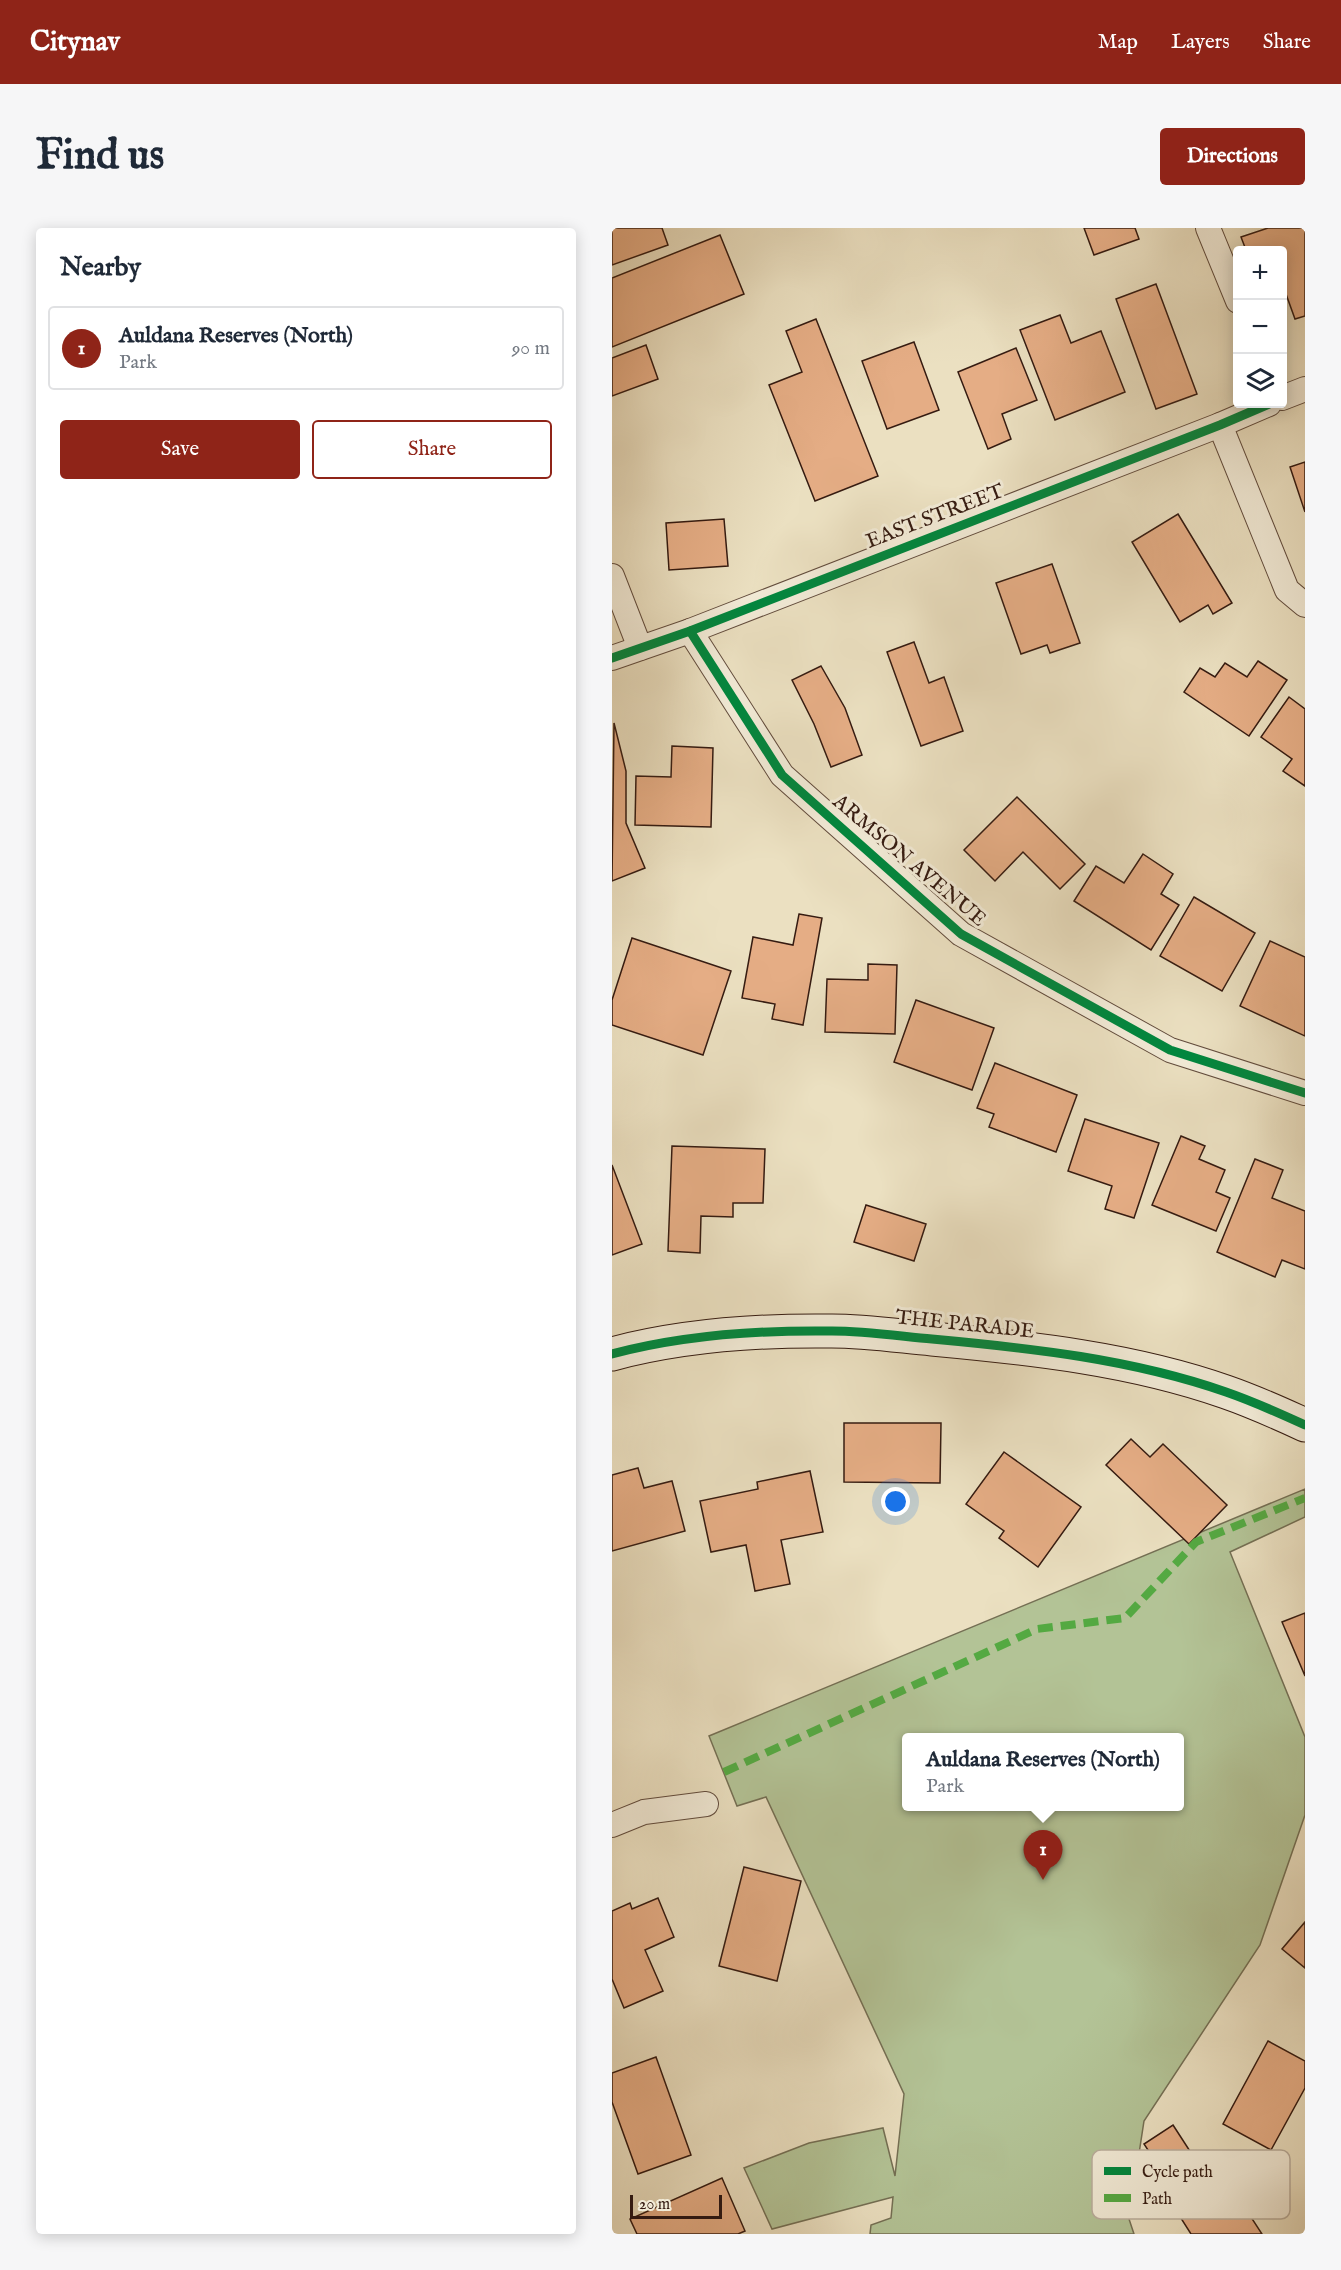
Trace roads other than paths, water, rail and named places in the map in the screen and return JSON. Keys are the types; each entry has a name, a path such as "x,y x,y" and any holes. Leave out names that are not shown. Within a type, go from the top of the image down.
{"street":[{"path":"1208,228 1238,300"},
{"path":"1287,396 1305,389"},
{"name":"EAST STREET","path":"612,658 690,631 1260,408"},
{"path":"1220,425 1287,590 1305,605"},
{"path":"612,576 640,648"},
{"name":"ARMSON AVENUE","path":"690,631 782,775 961,934 1170,1050 1305,1093"},
{"name":"THE PARADE","path":"612,1354 652,1343 743,1334 834,1330 1013,1346 1089,1358 1225,1391 1305,1425"},
{"path":"612,1825 644,1812 706,1804"}],"place":[{"name":"Auldana Reserves (North)","path":"1043,1880"}]}
